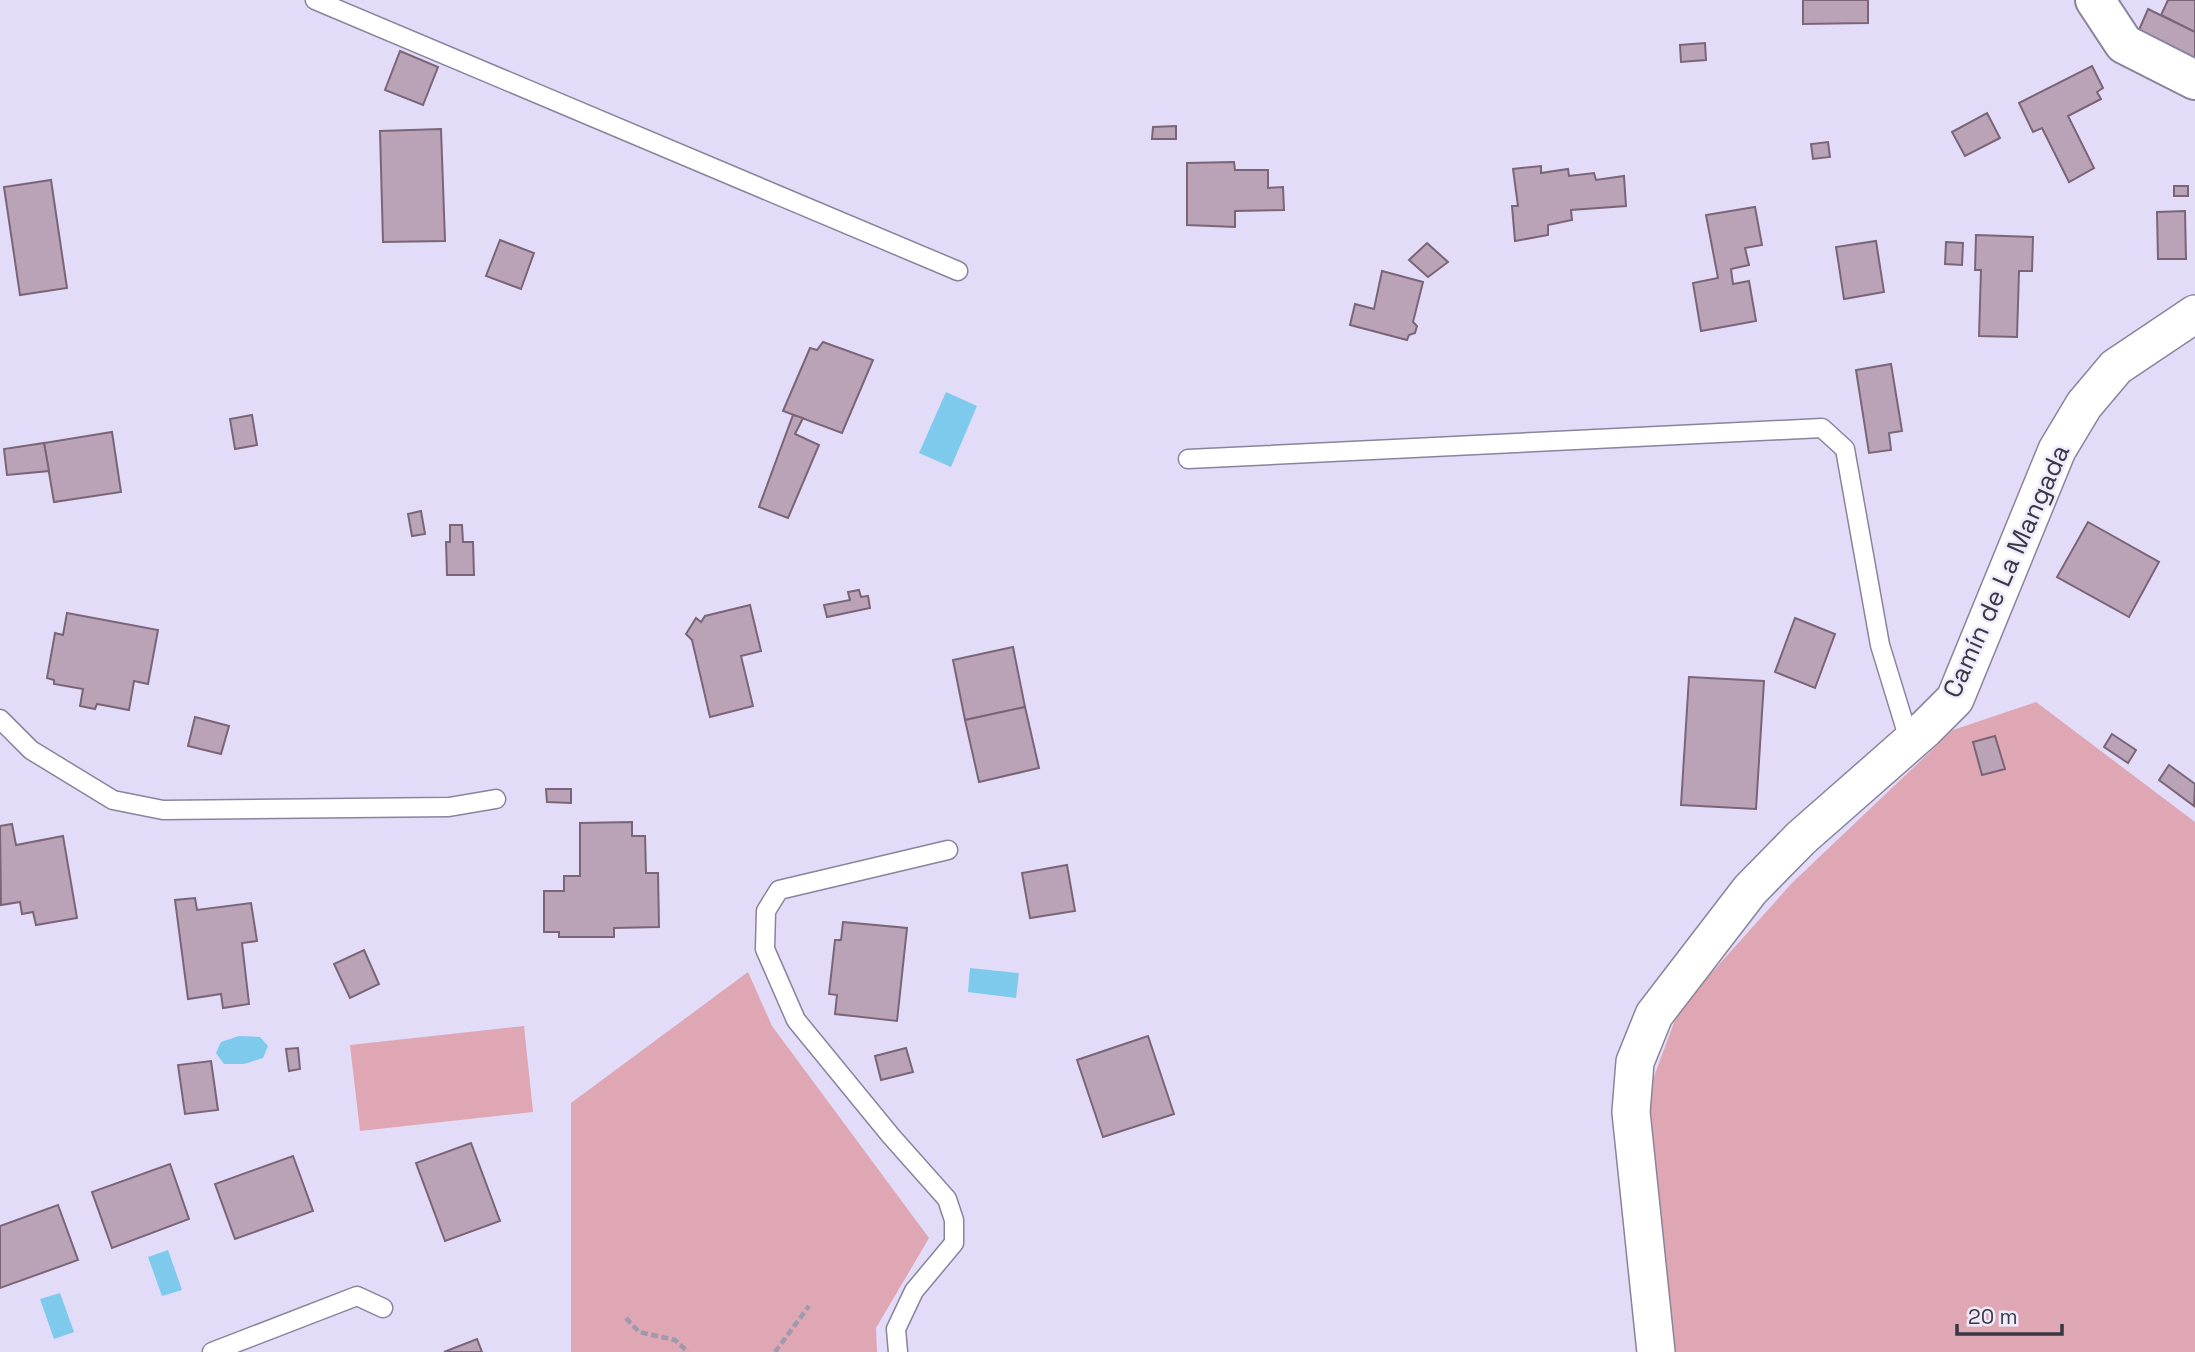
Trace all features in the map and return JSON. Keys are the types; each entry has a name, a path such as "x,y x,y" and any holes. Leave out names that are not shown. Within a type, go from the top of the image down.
{"street":[{"path":"2095,0 2124,44 2195,80"},
{"name":"Camín de La Mangada","path":"1656,1352 1631,1112 1635,1062 1654,1015 1750,890 1801,838 1910,743 1955,699 2057,450 2084,405 2116,367 2195,314"}],"lane":[{"path":"314,0 958,271"},
{"path":"1188,459 1822,428 1844,449 1880,645 1910,743"},
{"path":"0,719 31,750 113,800 163,810 449,807 496,799"},
{"path":"898,1352 895,1329 914,1291 954,1243 954,1220 947,1199 891,1136 796,1020 765,949 766,911 779,890 948,850"},
{"path":"212,1352 357,1296 383,1308"}],"path":[{"path":"775,1352 809,1306"},
{"path":"626,1318 639,1332 675,1340 688,1352"}],"shaded area":[{"path":"2036,702 2195,822 2195,1352 1672,1352 1649,1090 1679,1009 1792,883 1953,730"},
{"path":"748,972 772,1026 929,1238 876,1328 877,1352 571,1352 571,1103"},
{"path":"524,1026 533,1112 360,1131 350,1045"}],"water":[{"path":"946,392 977,406 951,467 919,453"},
{"path":"970,968 1019,973 1016,998 968,992"},
{"path":"239,1036 260,1037 268,1046 263,1058 244,1064 224,1064 216,1053 221,1042"},
{"path":"168,1250 182,1290 162,1296 148,1257"},
{"path":"60,1293 74,1332 54,1339 40,1299"}],"building":[{"path":"1803,0 1868,0 1868,23 1803,24"},
{"path":"2168,0 2195,0 2195,32 2161,15"},
{"path":"2148,9 2195,32 2195,69 2139,30"},
{"path":"1705,43 1706,60 1681,62 1680,45"},
{"path":"400,51 438,67 423,105 385,90"},
{"path":"2092,66 2103,88 2097,92 2101,99 2068,116 2094,168 2069,182 2042,128 2033,132 2019,103"},
{"path":"1987,113 2000,138 1965,156 1952,132"},
{"path":"1176,126 1176,139 1152,139 1153,127"},
{"path":"441,129 445,241 383,242 380,131"},
{"path":"1828,142 1830,157 1813,159 1811,144"},
{"path":"1234,162 1235,170 1268,170 1268,188 1283,187 1284,210 1235,211 1235,227 1187,225 1187,163"},
{"path":"1541,166 1541,173 1568,169 1569,176 1594,173 1596,180 1624,176 1626,206 1571,210 1572,220 1548,225 1548,235 1515,241 1512,206 1518,206 1513,169"},
{"path":"51,180 67,288 20,295 4,187"},
{"path":"2174,186 2188,186 2188,196 2174,196"},
{"path":"1755,207 1762,245 1745,248 1749,265 1731,269 1733,284 1749,281 1756,321 1701,331 1693,283 1718,278 1706,215"},
{"path":"2185,211 2186,259 2158,259 2157,212"},
{"path":"1976,235 2033,237 2032,271 2019,271 2017,337 1979,336 1981,270 1975,270"},
{"path":"500,240 534,253 521,289 486,276"},
{"path":"1876,241 1884,292 1844,299 1836,247"},
{"path":"1946,242 1963,243 1962,265 1945,264"},
{"path":"1427,243 1448,262 1428,277 1409,260"},
{"path":"1382,271 1423,282 1413,322 1417,326 1415,333 1409,335 1407,340 1350,325 1355,304 1374,309"},
{"path":"823,342 873,360 842,433 783,411 810,348 817,350"},
{"path":"1891,364 1902,431 1889,433 1891,450 1869,453 1856,370"},
{"path":"252,415 257,445 235,449 230,419"},
{"path":"793,415 803,418 795,434 819,445 788,518 759,507"},
{"path":"112,432 121,492 54,502 44,443"},
{"path":"44,443 49,471 7,475 4,449"},
{"path":"421,511 425,534 412,536 408,514"},
{"path":"2088,522 2159,562 2129,617 2057,577"},
{"path":"450,525 462,525 463,542 473,542 474,575 447,575 446,542 450,542"},
{"path":"859,590 861,597 868,596 870,608 827,617 824,605 850,600 848,592"},
{"path":"750,605 761,651 741,656 753,706 710,717 692,640 686,634 696,618 701,622 705,616"},
{"path":"67,613 158,630 148,684 134,681 129,710 97,704 95,709 80,706 83,689 54,684 54,680 47,678 55,633 63,635"},
{"path":"1795,618 1835,634 1815,688 1775,672"},
{"path":"1013,647 1025,707 965,720 953,660"},
{"path":"1689,677 1764,681 1756,809 1681,805"},
{"path":"1025,707 1039,768 979,782 965,720"},
{"path":"195,717 229,726 221,754 188,746"},
{"path":"2112,734 2136,750 2128,763 2104,747"},
{"path":"1995,736 2005,769 1982,775 1973,742"},
{"path":"2169,765 2195,784 2194,806 2159,780"},
{"path":"546,789 571,789 571,803 547,802"},
{"path":"632,822 632,836 645,836 646,873 658,873 659,927 614,928 614,937 559,937 559,932 544,932 544,891 564,891 564,876 580,876 580,823"},
{"path":"12,824 16,845 63,836 77,918 36,925 33,912 22,914 20,902 1,905 0,826"},
{"path":"1067,865 1075,911 1030,918 1022,873"},
{"path":"195,898 197,910 251,903 257,941 242,943 249,1004 223,1008 221,994 188,999 175,900"},
{"path":"843,922 907,928 897,1021 835,1014 837,995 829,994 835,940 841,940"},
{"path":"364,950 379,984 350,998 334,964"},
{"path":"1148,1036 1174,1114 1103,1137 1077,1060"},
{"path":"298,1048 300,1069 289,1071 286,1049"},
{"path":"906,1048 913,1072 881,1080 875,1056"},
{"path":"211,1061 218,1110 185,1114 178,1065"},
{"path":"471,1143 500,1221 445,1241 416,1163"},
{"path":"293,1156 313,1211 235,1239 215,1184"},
{"path":"170,1164 189,1219 112,1248 92,1192"},
{"path":"58,1205 78,1260 0,1288 0,1226"},
{"path":"477,1339 482,1352 444,1352"}]}
